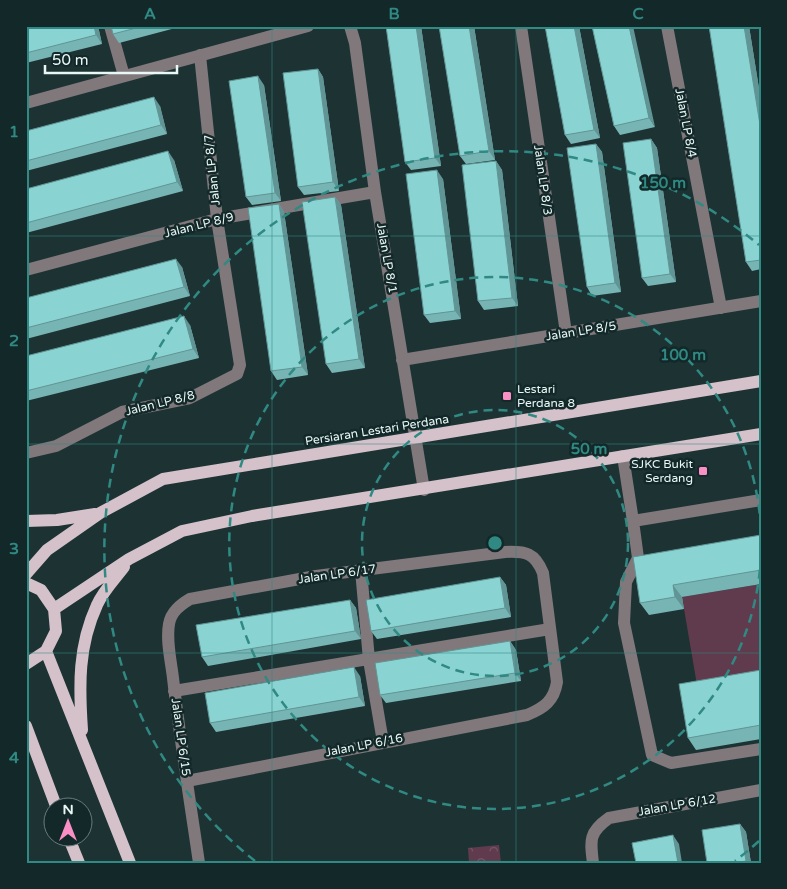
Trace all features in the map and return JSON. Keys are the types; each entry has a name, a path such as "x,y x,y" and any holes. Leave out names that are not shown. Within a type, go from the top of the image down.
{"main road":[{"name":"Persiaran Lestari Perdana","path":"26,574 47,550 100,513 163,479 761,381"},
{"path":"54,609 129,559 182,531 252,516 424,490 761,434"},
{"path":"26,521 57,520 100,513"},
{"path":"82,740 79,686 82,649 97,603 129,559"},
{"path":"26,583 41,590 54,609 56,631 46,651 26,664"},
{"path":"46,651 130,863"},
{"path":"26,726 52,796"},
{"path":"26,752 41,768"},
{"path":"72,846 79,863"}],"street":[{"path":"110,26 124,76"},
{"path":"26,102 308,26"},
{"name":"Jalan LP 8/1","path":"350,26 355,43 376,192 414,438 424,490"},
{"name":"Jalan LP 8/3","path":"521,26 566,333"},
{"name":"Jalan LP 8/4","path":"667,26 721,308"},
{"name":"Jalan LP 8/7","path":"200,55 217,219 240,365 237,374"},
{"name":"Jalan LP 8/9","path":"26,270 217,219 376,192"},
{"name":"Jalan LP 8/5","path":"402,360 761,301"},
{"name":"Jalan LP 8/8","path":"26,453 56,446 122,412 190,398 237,374"},
{"path":"623,456 633,521 643,557 626,582 624,623 652,755 671,762 761,749"},
{"path":"633,521 761,500"},
{"name":"Jalan LP 6/17","path":"174,613 190,599 361,570 505,552 528,554 538,561 543,573 557,682 556,692 541,709"},
{"path":"361,570 369,660 383,742"},
{"name":"Jalan LP 6/15","path":"174,613 169,623 168,633 174,691 199,863"},
{"path":"174,691 550,629"},
{"name":"Jalan LP 6/16","path":"187,781 527,715 541,709"},
{"name":"Jalan LP 6/12","path":"593,863 591,841 596,827 609,818 761,790"}],"green space":[{"path":"761,584 761,681 698,691 682,597"},
{"path":"499,845 501,863 469,863 468,848"}],"building":[{"path":"26,26 94,26 96,35 26,53"},
{"path":"111,26 144,26 113,34"},
{"path":"386,26 416,26 435,158 405,162"},
{"path":"439,26 469,26 489,151 460,156"},
{"path":"545,26 574,26 594,130 565,135"},
{"path":"592,26 629,26 649,118 614,126"},
{"path":"709,26 744,26 761,131 761,260 746,262"},
{"path":"318,69 333,182 298,187 283,73"},
{"path":"258,76 275,193 246,197 229,81"},
{"path":"154,97 161,125 26,161 26,131"},
{"path":"651,139 670,274 642,278 623,143"},
{"path":"596,144 615,283 587,287 567,148"},
{"path":"168,151 177,182 26,223 26,189"},
{"path":"496,161 512,298 478,301 462,165"},
{"path":"437,170 455,311 424,315 406,174"},
{"path":"335,197 359,359 326,364 302,202"},
{"path":"279,204 302,367 271,371 248,208"},
{"path":"176,259 184,287 26,328 26,298"},
{"path":"184,316 193,349 26,391 26,356"},
{"path":"761,535 761,570 673,585 675,597 640,603 633,557"},
{"path":"500,577 505,608 371,631 366,600"},
{"path":"350,600 355,631 202,657 196,625"},
{"path":"510,641 515,673 380,695 375,663"},
{"path":"354,667 359,697 210,723 205,693"},
{"path":"761,670 761,725 688,738 679,684"},
{"path":"740,824 746,861 707,863 702,830"},
{"path":"673,835 678,863 636,863 632,843"}],"place":[{"name":"Lestari Perdana 8","path":"507,396"},
{"name":"SJKC Bukit Serdang","path":"703,471"}]}
